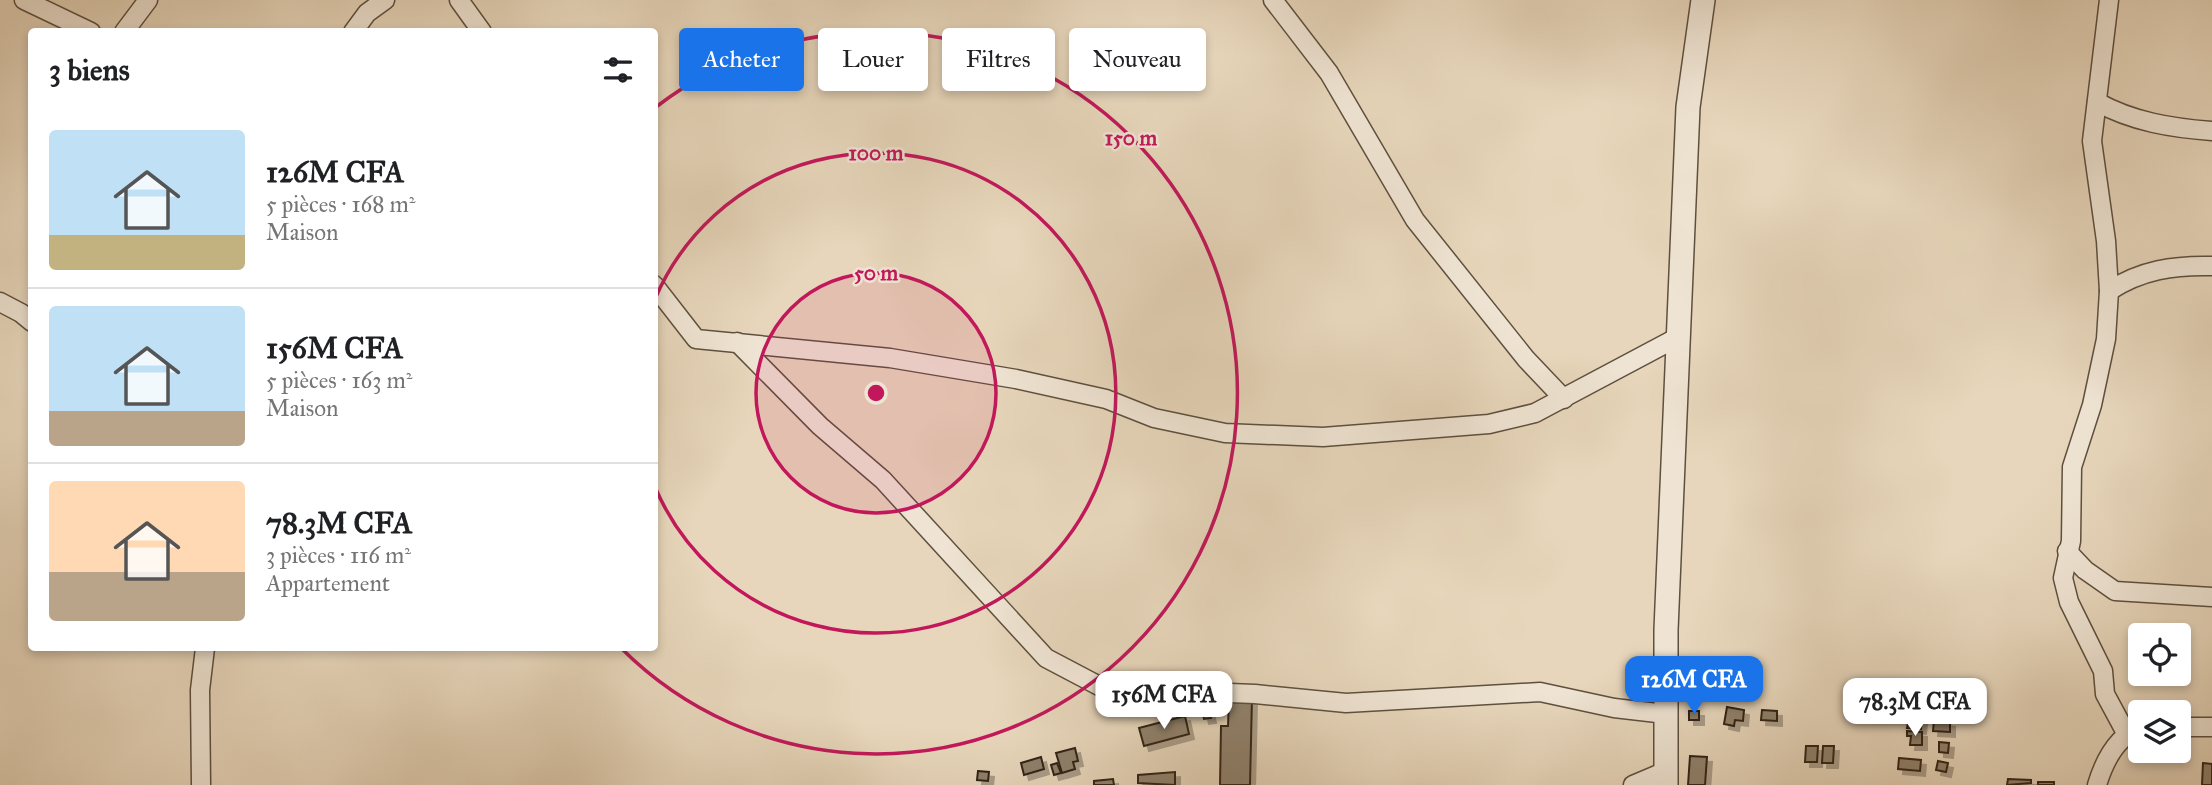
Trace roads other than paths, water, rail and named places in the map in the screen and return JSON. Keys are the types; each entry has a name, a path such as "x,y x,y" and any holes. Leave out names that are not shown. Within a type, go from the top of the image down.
{"street":[{"path":"24,0 82,28"},
{"path":"127,28 148,0"},
{"path":"356,28 367,13 385,0"},
{"path":"459,0 479,28"},
{"path":"1273,0 1329,73 1415,220 1526,359 1564,399"},
{"path":"1633,785 1666,778 1666,630 1688,107 1703,0"},
{"path":"2109,0 2092,161 2106,241 2109,291 2102,364 2071,467 2071,541 2063,578 2069,602 2103,671 2105,694 2128,724"},
{"path":"2097,102 2117,113 2166,127 2212,131"},
{"path":"2109,291 2141,273 2184,266 2212,266"},
{"path":"658,290 696,339 890,358 1016,379 1106,399 1153,418 1225,433 1261,437 1323,437 1489,424 1535,413 1680,336"},
{"path":"0,302 28,319"},
{"path":"737,342 820,426 883,480 1046,658 1103,688 1255,694 1346,702 1540,692 1614,708 1666,714"},
{"path":"2067,551 2085,570 2115,591 2212,597"},
{"path":"201,785 200,690 205,651"},
{"path":"2191,727 2212,727"},
{"path":"2097,785 2118,743 2128,735"}]}
